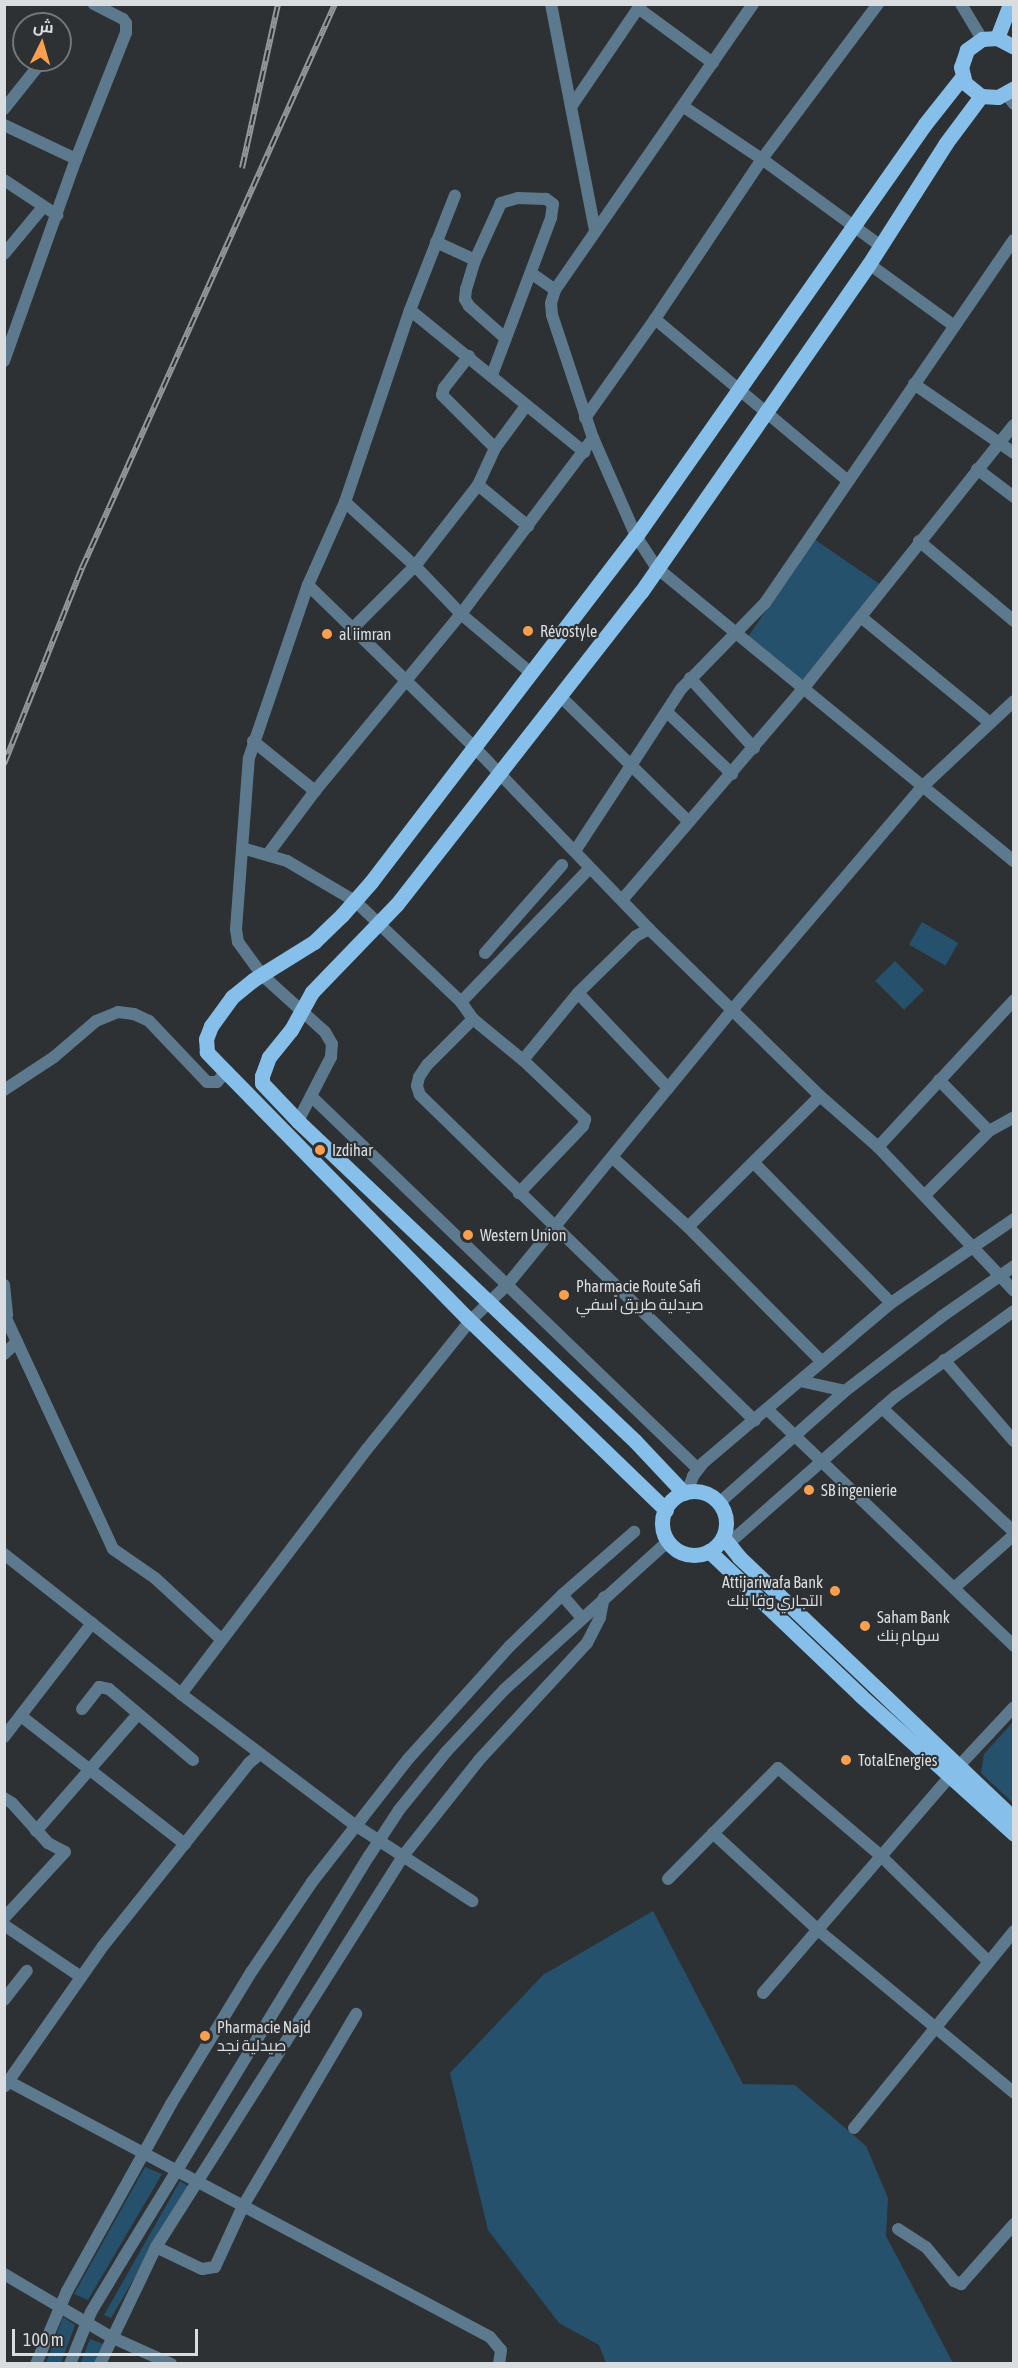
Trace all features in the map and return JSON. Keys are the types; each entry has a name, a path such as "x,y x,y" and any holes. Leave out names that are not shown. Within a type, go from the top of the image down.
{"main road":[{"path":"1010,4 990,39 967,50 961,67 969,88 981,96 990,98 1011,95"},
{"path":"990,39 1014,47"},
{"path":"666,1510 471,1321 226,1072 207,1052 208,1032 223,1008 242,988 314,942 355,901 636,536 925,124 963,76"},
{"path":"685,1493 635,1441 488,1304 298,1121 262,1083 269,1058 319,983 380,924 500,774 657,568 869,264 946,143 981,96"},
{"path":"725,1541 709,1551 687,1554 668,1541 663,1529 666,1510 673,1499 685,1493 701,1492 719,1503 726,1520 725,1541 1014,1834"},
{"path":"709,1551 953,1772 1014,1819"}],"street":[{"path":"5,359 76,159 127,27 118,15 94,4"},
{"path":"551,4 595,231"},
{"path":"753,4 684,107 555,290 551,303 552,315 592,438 636,536 657,568 1013,860"},
{"path":"585,418 656,319 762,159 878,4"},
{"path":"961,4 990,39"},
{"path":"571,107 640,6 713,63"},
{"path":"4,109 33,72"},
{"path":"684,107 762,159 881,246"},
{"path":"4,125 76,159"},
{"path":"4,180 57,215"},
{"path":"298,1121 333,1050 329,1038 262,975 244,954 237,936 248,768 253,741 308,585 345,502 410,310 455,195"},
{"path":"492,375 531,273 554,210 553,204 546,199 518,198 501,203 475,260 465,298 469,306 506,338"},
{"path":"4,254 43,207"},
{"path":"575,851 690,678 765,603 953,325 1014,240"},
{"path":"436,242 475,260"},
{"path":"869,264 953,325"},
{"path":"531,273 555,290"},
{"path":"410,310 584,452"},
{"path":"656,319 848,482"},
{"path":"469,356 444,388 442,395 495,448"},
{"path":"914,384 1014,453"},
{"path":"352,629 415,566 478,485 495,448 526,406"},
{"path":"622,900 803,689 1014,425"},
{"path":"268,854 315,791 461,614 584,452 592,438"},
{"path":"977,469 1014,497"},
{"path":"478,485 528,526"},
{"path":"345,502 415,566 461,614 532,674"},
{"path":"919,541 1014,621"},
{"path":"308,585 475,748 649,929 734,1009 820,1096 878,1147 974,1246 1014,1291"},
{"path":"861,617 990,723"},
{"path":"690,678 754,748"},
{"path":"560,696 689,822"},
{"path":"181,1694 367,1449 471,1321 507,1285 668,1088 922,787 1014,701"},
{"path":"667,712 732,774"},
{"path":"253,741 315,791"},
{"path":"242,848 287,861 355,901 461,1002 473,1019 523,1060 585,1119 584,1126 519,1193"},
{"path":"485,953 562,865"},
{"path":"461,1002 590,869"},
{"path":"528,904 541,918"},
{"path":"523,1060 578,993 636,936 649,929"},
{"path":"578,993 668,1088"},
{"path":"878,1147 1014,1000"},
{"path":"4,1090 54,1057 96,1021 118,1012 134,1014 149,1021 207,1082 217,1082 226,1072"},
{"path":"473,1019 427,1065 417,1086 420,1095 755,1421"},
{"path":"939,1080 989,1131"},
{"path":"311,1096 698,1468"},
{"path":"688,1227 755,1164 820,1096"},
{"path":"925,1195 989,1131 1014,1117"},
{"path":"612,1157 688,1227 822,1362"},
{"path":"755,1164 891,1303"},
{"path":"685,1493 698,1468 891,1303 1014,1219"},
{"path":"719,1503 845,1391 1014,1266"},
{"path":"4,1285 6,1315 17,1342 113,1549 155,1578 222,1640"},
{"path":"725,1541 823,1462 882,1408 944,1360 1014,1311"},
{"path":"4,1354 17,1342"},
{"path":"944,1360 1014,1441"},
{"path":"800,1381 845,1391"},
{"path":"882,1408 1014,1533 954,1588"},
{"path":"768,1410 1014,1646"},
{"path":"36,2364 60,2307 143,2154 252,1971 355,1826 428,1736 510,1646 562,1595 634,1533"},
{"path":"70,2364 87,2323 378,1840 422,1780 475,1720 537,1657 668,1541"},
{"path":"4,1554 181,1694 355,1826 472,1901"},
{"path":"562,1595 581,1617"},
{"path":"100,2364 156,2247 403,1856 479,1760 587,1643 600,1617 604,1597"},
{"path":"5,1736 92,1623"},
{"path":"82,1708 99,1687 104,1687 193,1760"},
{"path":"763,1994 953,1772 1014,1707"},
{"path":"36,1831 90,1772 138,1714"},
{"path":"21,1716 185,1844"},
{"path":"260,1754 249,1763 81,1977 6,2082 490,2337 501,2350 499,2364"},
{"path":"668,1879 778,1768 881,1856 989,1962"},
{"path":"4,1798 12,1803 50,1845 65,1852 4,1918"},
{"path":"713,1833 818,1930 1014,2093"},
{"path":"4,1926 81,1977"},
{"path":"854,2128 1014,1931"},
{"path":"4,2000 27,1971"},
{"path":"156,2247 202,2270 215,2266 243,2206 356,2014"},
{"path":"898,2229 931,2252 954,2281 961,2284 1014,2224"},
{"path":"4,2274 111,2337 171,2364"}],"shaded area":[{"path":"814,539 881,585 800,687 748,637"},
{"path":"922,922 958,943 945,966 909,945"},
{"path":"895,961 924,990 904,1010 875,981"},
{"path":"1013,1722 1013,1803 981,1773 984,1754"},
{"path":"653,1911 743,2084 795,2085 866,2146 888,2198 886,2236 953,2363 606,2363 599,2345 559,2323 488,2230 450,2073 543,1975"},
{"path":"145,2167 162,2174 88,2300 74,2294"},
{"path":"180,2181 188,2186 111,2318 104,2315"},
{"path":"63,2317 75,2325 61,2363 46,2363"},
{"path":"90,2339 103,2344 95,2363 80,2364"}],"railway":[{"path":"242,168 278,4"},
{"path":"4,764 82,568 335,4"}],"place":[{"name":"Révostyle","path":"528,631"},
{"name":"al iimran","path":"327,634"},
{"name":"Izdihar","path":"320,1150"},
{"name":"Western Union","path":"468,1235"},
{"name":"Pharmacie Route Safi صيدلية طريق اًسفي","path":"564,1295"},
{"name":"SB ingenierie","path":"809,1490"},
{"name":"Attijariwafa Bank التجاري وفا بنك","path":"835,1591"},
{"name":"Saham Bank سهام بنك","path":"865,1626"},
{"name":"TotalEnergies","path":"846,1760"},
{"name":"Pharmacie Najd صيدلية نجد","path":"205,2036"}]}
